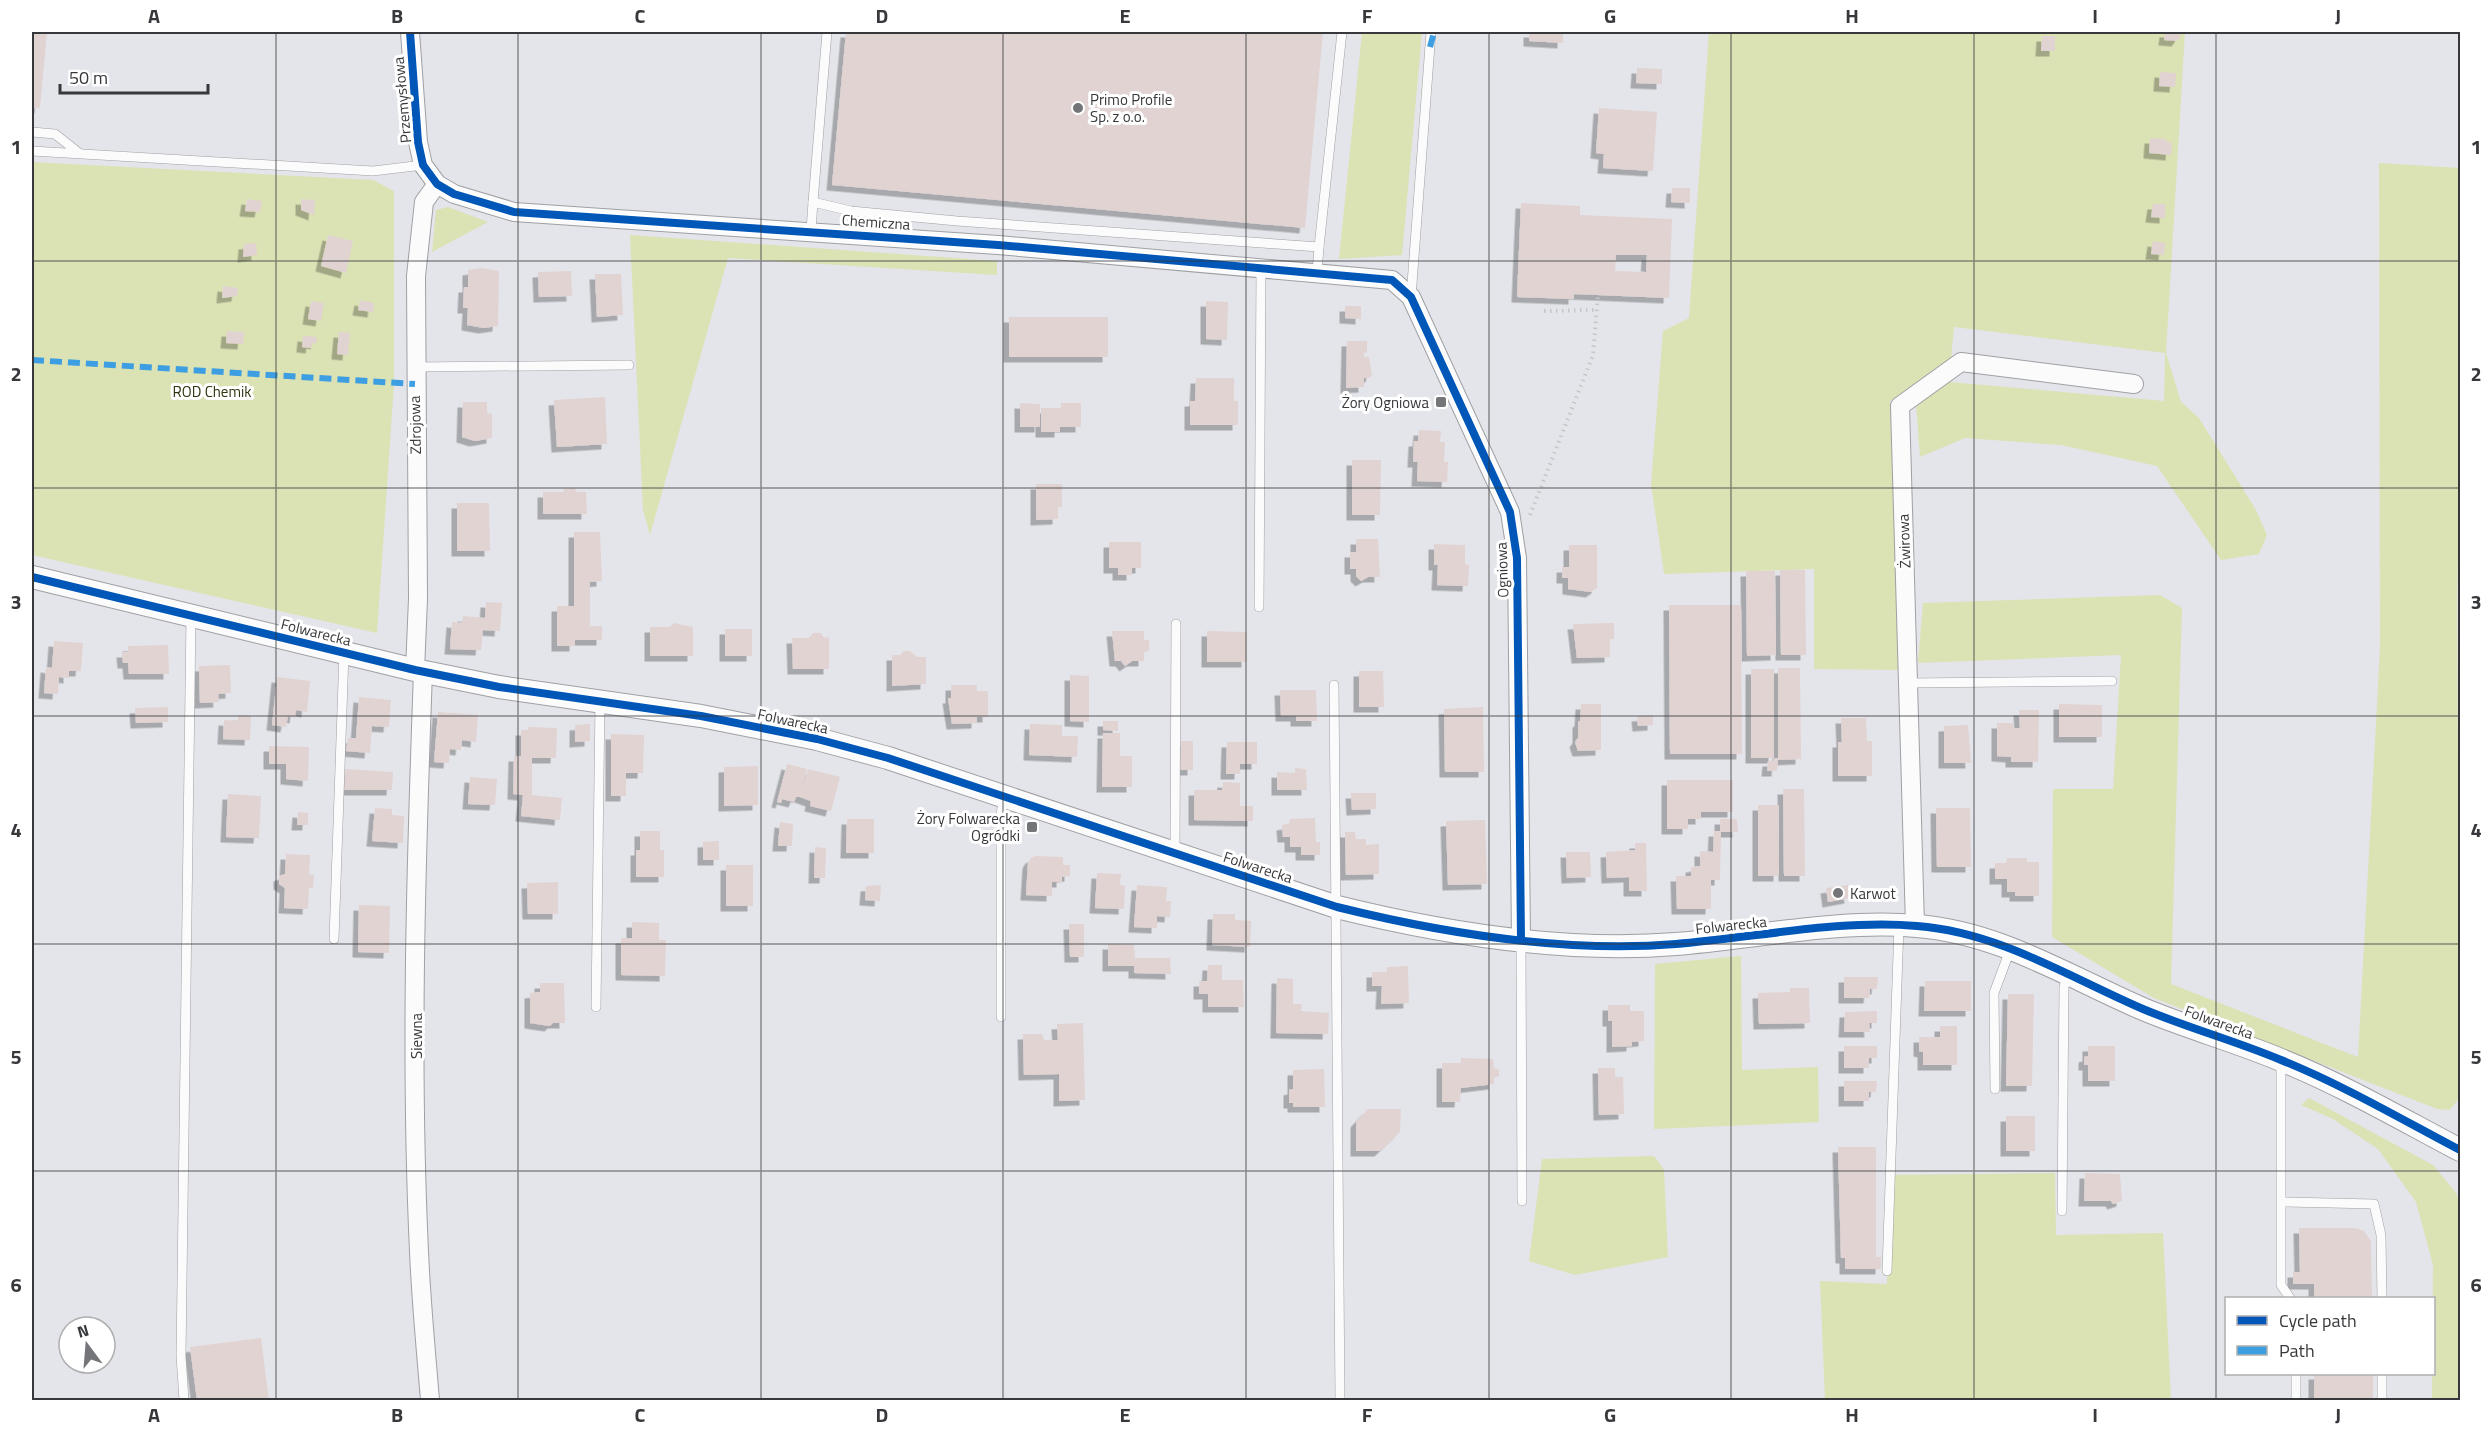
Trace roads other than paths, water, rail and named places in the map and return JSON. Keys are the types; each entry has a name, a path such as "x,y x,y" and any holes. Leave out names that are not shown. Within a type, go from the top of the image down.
{"street":[{"name":"Przemysłowa","path":"410,32 418,142 423,165"},
{"name":"Chemiczna","path":"423,165 437,184 454,194 481,204 514,212 811,230 1341,274"},
{"name":"Zdrojowa","path":"419,671 416,276 424,202 437,184"},
{"name":"Ogniowa","path":"1341,274 1392,280 1411,297 1510,512 1517,558 1521,940"},
{"name":"Żwirowa","path":"1907,925 1908,683 1900,406 1961,362 2134,384"},
{"name":"Folwarecka","path":"32,577 419,671 499,687 701,716 817,739 1005,795 1337,907 1387,920 1521,940 1596,946 1674,944 1835,928 1907,925 1960,931 2010,948 2145,1010 2281,1059 2460,1150"},
{"name":"Siewna","path":"419,671 416,1157 419,1254 430,1401"}],"lane":[{"path":"811,230 827,32"},
{"path":"1317,273 1342,32"},
{"path":"1411,297 1431,32"},
{"path":"32,132 55,134 79,153"},
{"path":"32,150 373,171 423,165"},
{"path":"813,202 851,211 957,221 1319,247"},
{"path":"1258,607 1261,268"},
{"path":"415,367 629,365"},
{"path":"184,1401 181,1356 191,615"},
{"path":"1175,853 1176,624"},
{"path":"334,939 344,653"},
{"path":"1908,683 2112,681"},
{"path":"1334,685 1340,1401"},
{"path":"596,1007 600,701"},
{"path":"1001,1017 1001,814 1005,795"},
{"path":"1887,1271 1907,925"},
{"path":"1521,940 1522,1201"},
{"path":"1995,1089 1995,993 2010,948"},
{"path":"2062,1212 2064,987 2067,975"},
{"path":"2281,1059 2283,1202 2281,1285 2289,1297"},
{"path":"2283,1202 2374,1204 2381,1235 2382,1297"},
{"path":"2296,1375 2296,1401"},
{"path":"2382,1375 2382,1401"}],"place":[{"name":"Primo Profile Sp. z o.o.","path":"1078,108"},
{"name":"Żory Ogniowa","path":"1441,402"},
{"name":"Żory Folwarecka Ogródki","path":"1032,827"},
{"name":"Karwot","path":"1838,893"}],"park label":[{"name":"ROD Chemik","path":"212,391"}]}
